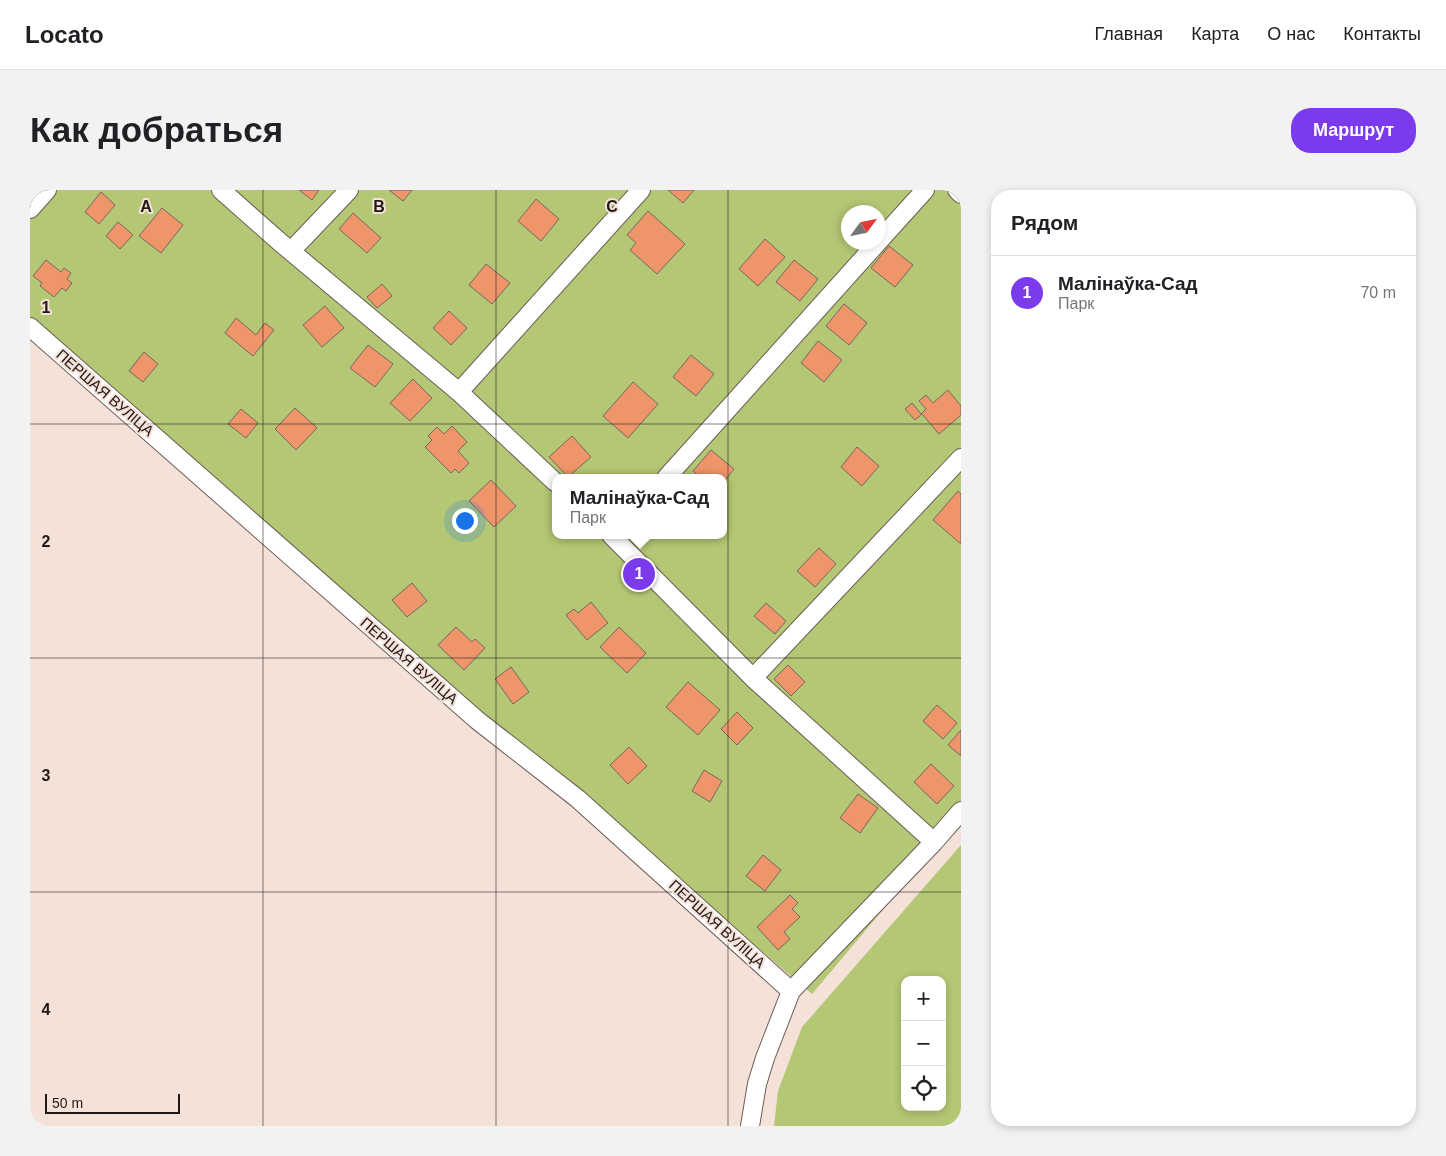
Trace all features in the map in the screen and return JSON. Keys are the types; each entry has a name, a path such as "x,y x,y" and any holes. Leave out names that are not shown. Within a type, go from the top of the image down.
{"street":[{"path":"30,209 47,190"},
{"path":"221,190 291,252 459,392 552,479"},
{"path":"291,252 349,190"},
{"path":"459,392 641,190"},
{"path":"886,233 925,190"},
{"path":"957,190 961,194"},
{"path":"670,474 871,250"},
{"name":"ПЕРШАЯ ВУЛІЦА","path":"30,327 477,720 578,799 791,991"},
{"path":"753,678 961,458"},
{"path":"616,539 753,678 934,842"},
{"path":"750,1126 757,1084 791,991 934,842 961,811"}],"green space":[{"path":"30,190 961,190 961,817 812,994 30,331"},
{"path":"961,845 961,1126 774,1126 778,1091 802,1027"}],"building":[{"path":"299,190 319,190 312,200"},
{"path":"389,190 412,190 403,201"},
{"path":"668,190 694,190 683,203"},
{"path":"101,192 115,205 99,224 85,212"},
{"path":"536,199 559,219 541,241 518,221"},
{"path":"162,208 183,225 161,253 139,236"},
{"path":"648,211 685,244 657,274 630,250 636,243 627,235"},
{"path":"353,213 381,238 367,253 339,229"},
{"path":"118,222 133,235 120,249 106,236"},
{"path":"765,239 785,257 758,286 739,269"},
{"path":"889,246 913,265 895,287 871,268"},
{"path":"46,260 61,272 64,268 71,273 67,279 72,283 66,291 62,288 54,297 40,286 42,283 33,276"},
{"path":"794,260 818,279 800,301 776,282"},
{"path":"486,264 510,283 492,304 469,285"},
{"path":"382,284 392,296 377,308 367,297"},
{"path":"844,304 867,323 849,345 826,326"},
{"path":"325,306 344,328 322,347 303,325"},
{"path":"449,311 467,328 451,345 433,328"},
{"path":"236,318 256,335 265,323 274,330 253,356 225,333"},
{"path":"818,341 842,360 824,382 801,363"},
{"path":"368,345 393,364 375,387 350,368"},
{"path":"144,352 158,364 143,382 129,371"},
{"path":"691,355 714,374 696,396 673,377"},
{"path":"413,379 432,398 410,421 390,403"},
{"path":"633,382 658,404 628,438 603,416"},
{"path":"948,390 961,406 961,415 939,434 922,414 915,420 905,409 912,403 921,414 926,409 919,401 926,395 933,403"},
{"path":"295,408 317,428 296,450 275,429"},
{"path":"241,409 258,423 246,438 228,424"},
{"path":"452,426 467,442 458,451 469,463 459,473 455,469 451,473 425,447 432,440 428,436 437,427 444,434"},
{"path":"572,436 591,457 571,474 565,474 549,457"},
{"path":"857,447 879,466 862,486 841,467"},
{"path":"711,450 734,469 727,478 727,474 696,474 693,471"},
{"path":"491,480 516,506 494,527 469,501"},
{"path":"958,491 961,494 961,544 933,520"},
{"path":"819,548 836,564 815,587 797,571"},
{"path":"412,583 427,601 407,617 392,600"},
{"path":"591,602 608,623 587,640 566,615 574,609 578,613"},
{"path":"766,603 786,621 775,634 754,616"},
{"path":"456,627 472,642 475,639 485,648 464,670 438,645"},
{"path":"619,627 646,653 627,673 600,647"},
{"path":"788,665 805,682 791,696 774,679"},
{"path":"511,667 529,692 513,704 495,679"},
{"path":"688,682 720,710 698,735 666,707"},
{"path":"937,705 957,723 943,739 923,721"},
{"path":"737,712 753,728 737,745 721,729"},
{"path":"961,730 961,756 948,745"},
{"path":"629,747 647,766 628,784 610,765"},
{"path":"931,764 954,786 937,804 914,782"},
{"path":"704,770 722,781 710,802 692,791"},
{"path":"858,794 878,808 860,833 840,818"},
{"path":"763,855 781,870 765,891 746,876"},
{"path":"790,895 798,903 792,909 800,917 784,932 790,939 778,950 757,927"}],"place":[{"name":"Малінаўка-Сад","path":"639,574"}]}
